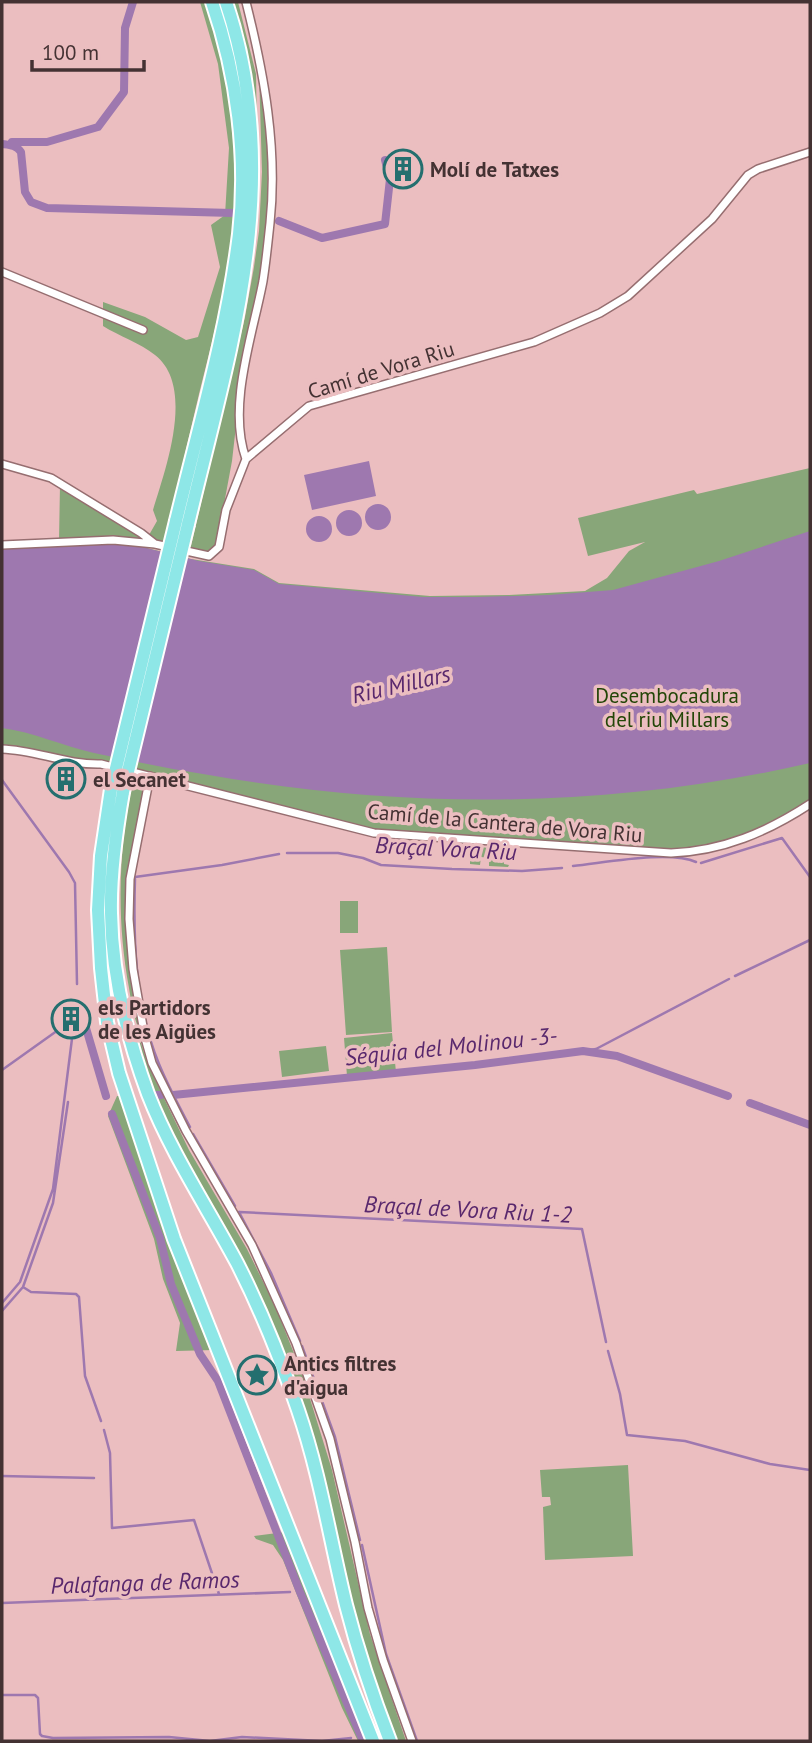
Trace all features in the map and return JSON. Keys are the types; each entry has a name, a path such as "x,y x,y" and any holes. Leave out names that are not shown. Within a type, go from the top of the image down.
{"main road":[{"path":"182,522 226,312 239,232 242,177 238,119 232,74 212,2"},
{"path":"226,2 244,72 250,116 253,176 250,235 239,314 182,522 101,856 98,910 101,968 107,1022 119,1073 174,1239 373,1741"},
{"path":"117,791 111,914 116,969 126,1023 149,1096 163,1129 238,1266 271,1338 298,1410 317,1470 359,1654 390,1741"}],"street":[{"path":"246,2 264,76 271,169 270,219 264,278 244,377 239,421 246,458"},
{"name":"Camí de Vora Riu","path":"2,464 51,478 155,544 209,556 219,547 226,510 246,458 309,407 534,342 579,324 617,304 712,219 748,176 758,169 810,152"},
{"path":"2,272 142,330"},
{"path":"2,545 113,540 155,544"},
{"name":"Camí de la Cantera de Vora Riu","path":"2,749 15,749 80,765 101,764 374,833 671,853 695,852 723,847 776,826 810,804"},
{"path":"150,776 130,879 130,919 133,969 152,1063 186,1130 252,1245 296,1343 330,1439 383,1660 412,1741"}],"green space":[{"path":"200,2 206,2 225,79 234,158 234,212 221,304 165,545 149,535 157,521 153,510 174,430 174,387 167,369 155,355 103,326 103,302 145,317 186,340 198,337 220,267 211,225 225,215 229,148 218,64"},
{"path":"231,2 238,2 256,74 257,135"},
{"path":"259,72 265,106 268,156 267,224 261,279 243,364 232,461 217,542 210,553 190,550 245,317 254,267 262,172"},
{"name":"Riu Millars","path":"810,468 810,804 775,825 695,852 386,833 16,746 2,745 2,548 107,543 139,546 191,559 254,569 279,583 430,596 585,591 607,578 629,551 645,542 588,556 578,518 694,490 697,494"},
{"path":"60,485 153,543 59,541"},
{"path":"135,774 148,777 138,830 128,918 144,1039 131,1001 121,908 122,854"},
{"path":"461,845 470,851 470,846 508,850 509,858 504,858 504,864 509,865 489,866 489,858 481,857 480,865 470,864 470,854 465,860 459,860 454,852"},
{"path":"340,901 358,901 358,933 340,933"},
{"path":"387,947 392,1032 346,1035 340,950"},
{"path":"392,1033 396,1072 347,1076 344,1038"},
{"path":"135,1038 141,1043 148,1065 189,1150 247,1249 276,1308 303,1376 332,1470 370,1634 406,1741 395,1741 362,1647 315,1445 155,1097"},
{"path":"326,1046 329,1071 282,1077 279,1051"},
{"path":"117,1096 120,1096 155,1202 214,1350 176,1351 180,1323 163,1279 154,1239 108,1116"},
{"path":"628,1465 633,1556 545,1560 543,1507 551,1505 550,1497 542,1497 540,1470"},
{"path":"285,1532 368,1741 358,1741 342,1708 283,1560 273,1545 254,1536"}],"water":[{"path":"369,461 376,496 312,510 304,475"},
{"path":"378,504 387,508 391,517 387,526 378,530 369,526 365,517 369,508"},
{"path":"349,510 358,514 362,523 358,532 349,536 340,532 336,523 340,514"},
{"path":"319,516 328,520 332,529 328,538 319,542 310,538 306,529 310,520"},
{"name":"Riu Millars","path":"810,531 810,763 661,789 585,796 434,799 284,786 194,773 94,753 2,728 2,548 106,544 138,546 199,561 254,570 279,584 423,597 477,597 613,590 719,561"}],"waterway":[{"path":"12,142 47,142 98,127 124,92 125,28 133,2"},
{"path":"2,144 15,147 21,152 25,192 31,202 47,208 232,213"},
{"path":"279,221 322,238 385,224 390,179 385,160"},
{"path":"2,780 75,883 77,984"},
{"name":"Braçal Vora Riu","path":"701,863 782,838 810,877"},
{"name":"Braçal Vora Riu","path":"287,853 338,853 381,865 452,869 522,871 562,868"},
{"name":"Braçal Vora Riu","path":"135,877 279,854"},
{"name":"Braçal Vora Riu","path":"573,866 653,857 696,862"},
{"name":"Braçal de Vora Riu 1-2","path":"135,879 135,949 145,1019 159,1064 190,1127"},
{"path":"735,976 810,940"},
{"path":"583,1051 596,1049 729,979"},
{"path":"81,1011 106,1096"},
{"path":"2,1303 20,1282 53,1189 75,1015"},
{"path":"2,1070 75,1018"},
{"name":"Séquia del Molinou -3-","path":"173,1095 475,1065 583,1051 617,1056 728,1096"},
{"name":"Séquia del Molinou -3-","path":"156,1095 161,1095"},
{"path":"2,1311 23,1287 53,1203 68,1102"},
{"name":"Séquia del Molinou -3-","path":"750,1103 810,1125"},
{"path":"112,1114 160,1238 171,1284 200,1354 218,1381 300,1592 363,1741"},
{"name":"Braçal de Vora Riu 1-2","path":"193,1134 235,1206"},
{"name":"Braçal de Vora Riu 1-2","path":"239,1212 582,1229 606,1342"},
{"path":"239,1212 271,1273 300,1341"},
{"path":"23,1287 31,1292 76,1294 79,1297 85,1376 101,1421"},
{"path":"302,1346 335,1437 360,1540"},
{"name":"Braçal de Vora Riu 1-2","path":"608,1351 620,1394 627,1435 685,1441 770,1464 810,1470"},
{"path":"104,1430 110,1453 112,1528 194,1520 219,1594"},
{"path":"2,1476 94,1478"},
{"path":"362,1545 386,1654 417,1741"},
{"name":"Palafanga de Ramos","path":"2,1603 290,1592"},
{"path":"2,1695 35,1695 38,1698 40,1734 53,1738 169,1737 210,1741 242,1737 322,1741 351,1738"}],"place":[{"name":"Molí de Tatxes","path":"403,169"},
{"name":"el Secanet","path":"66,779"},
{"name":"els Partidors de les Aigües","path":"71,1019"},
{"name":"Antics filtres d'aigua","path":"257,1375"}],"park label":[{"name":"Desembocadura del riu Millars","path":"667,707"}]}
